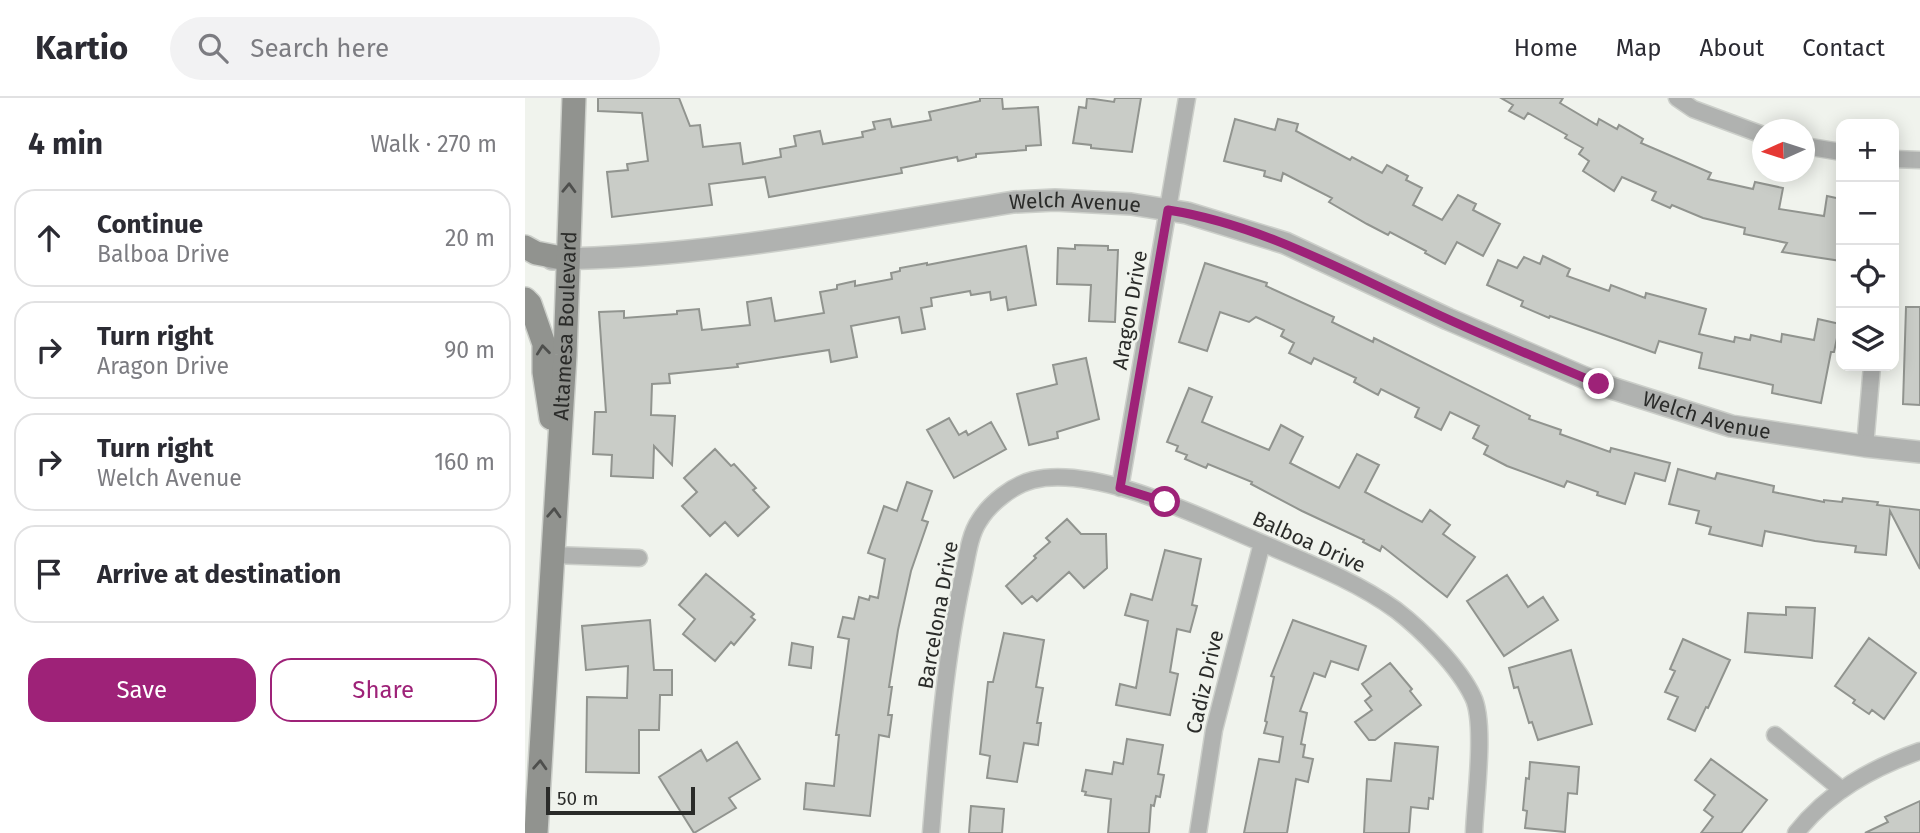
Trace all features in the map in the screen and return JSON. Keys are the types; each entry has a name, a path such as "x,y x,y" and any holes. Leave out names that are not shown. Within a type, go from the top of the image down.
{"main road":[{"name":"Altamesa Boulevard","path":"536,833 565,355 573,98"},
{"path":"525,247 536,253 567,259"},
{"path":"525,299 530,304 544,344 544,372 557,467"}],"street":[{"name":"Aragon Drive","path":"1120,488 1187,98"},
{"path":"1677,98 1693,109 1752,131"},
{"path":"1815,148 1836,151"},
{"path":"1899,159 1920,160"},
{"name":"Welch Avenue","path":"525,260 636,258 728,247 1014,202 1055,200 1131,204 1187,213 1285,243 1448,319 1599,384 1731,426 1920,452"},
{"path":"1865,446 1872,371"},
{"name":"Barcelona Drive","path":"931,833 939,739 956,607 978,522 995,503 1034,480 1078,478 1120,488"},
{"name":"Balboa Drive","path":"1120,488 1165,502 1350,581 1397,611 1427,638 1473,696 1480,717 1474,833"},
{"name":"Cadiz Drive","path":"1198,833 1215,730 1262,543"},
{"path":"552,555 639,558"},
{"path":"1775,735 1842,790"},
{"path":"1796,833 1811,815 1852,781 1892,761 1920,751"}],"building":[{"path":"598,98 679,98 690,126 700,125 703,147 740,143 743,164 781,157 780,149 796,146 794,136 820,131 823,144 863,137 862,132 875,129 873,122 890,119 892,127 931,120 929,112 980,101 980,98 1002,98 1003,109 1038,107 1041,145 1026,146 1026,150 976,154 976,157 958,161 957,157 901,168 902,173 769,197 765,177 709,184 712,205 612,217 607,172 628,170 627,164 648,161 642,113 598,111"},
{"path":"1087,98 1114,102 1115,98 1141,98 1132,152 1091,148 1091,145 1073,143 1079,107 1086,108"},
{"path":"1501,98 1563,98 1560,103 1597,125 1599,119 1617,129 1619,125 1643,139 1641,143 1711,173 1708,179 1753,189 1755,182 1783,188 1779,209 1824,216 1827,196 1836,198 1836,260 1782,252 1787,243 1744,234 1745,228 1703,218 1672,205 1670,208 1652,200 1656,192 1622,177 1614,191 1583,171 1589,161 1579,154 1583,148 1565,138 1567,135 1528,113 1524,119 1509,111 1513,105"},
{"path":"1235,119 1275,130 1278,119 1298,124 1296,131 1350,160 1352,157 1382,173 1387,165 1408,176 1406,180 1422,188 1413,205 1442,220 1458,195 1476,204 1473,210 1500,224 1483,256 1457,242 1445,264 1390,232 1388,235 1367,224 1329,202 1332,198 1283,173 1281,181 1264,176 1265,171 1224,161"},
{"path":"1075,245 1108,246 1108,250 1118,250 1115,322 1089,321 1091,285 1057,284 1058,248 1075,249"},
{"path":"1026,246 1036,305 1008,310 1006,297 991,300 990,292 971,295 970,291 931,298 932,306 921,308 925,329 902,333 899,317 851,326 857,357 831,362 829,350 737,364 738,367 669,374 670,383 652,384 651,415 675,416 672,465 654,446 653,478 611,476 612,455 593,454 595,412 606,412 599,312 624,311 624,318 677,314 677,311 699,309 702,330 750,325 747,302 771,298 775,321 824,313 820,292 837,289 837,285 855,281 855,286 892,279 891,273 900,271 900,268"},
{"path":"1543,256 1570,269 1567,276 1609,291 1611,285 1645,298 1646,293 1706,309 1699,334 1734,342 1735,337 1750,340 1751,335 1781,342 1782,334 1814,340 1818,319 1836,323 1836,343 1834,352 1831,352 1821,403 1772,393 1773,385 1699,368 1702,353 1659,341 1655,353 1550,316 1549,318 1521,306 1523,301 1487,285 1498,260 1517,268 1524,257 1540,264"},
{"path":"1205,263 1267,283 1266,286 1334,317 1332,322 1373,342 1374,338 1530,416 1529,419 1561,430 1560,434 1610,452 1611,448 1670,463 1665,481 1635,473 1625,504 1567,481 1564,487 1507,466 1484,454 1488,446 1473,438 1479,426 1450,412 1441,430 1415,417 1419,408 1381,389 1378,395 1354,382 1356,378 1314,358 1311,364 1289,353 1294,343 1281,336 1284,330 1256,317 1249,322 1220,312 1207,351 1179,342"},
{"path":"1906,307 1920,307 1920,405 1903,404"},
{"path":"1086,358 1099,419 1057,432 1058,438 1029,445 1017,394 1057,384 1053,365"},
{"path":"1189,388 1212,397 1202,422 1269,450 1281,425 1303,437 1290,463 1339,488 1357,454 1379,465 1365,492 1422,522 1430,510 1450,525 1443,534 1475,557 1447,597 1382,546 1380,551 1363,542 1364,540 1251,484 1252,482 1208,464 1206,468 1185,459 1187,455 1176,451 1178,446 1167,442"},
{"path":"949,418 959,435 966,431 968,435 991,422 1006,449 954,478 927,430"},
{"path":"715,449 731,466 734,464 769,507 738,536 725,522 710,536 682,506 697,492 684,478"},
{"path":"1678,469 1715,479 1717,473 1774,486 1773,492 1824,502 1842,502 1843,498 1920,510 1920,569 1890,511 1886,555 1855,552 1856,546 1765,531 1762,546 1709,534 1711,527 1696,523 1699,511 1669,504"},
{"path":"907,482 932,491 922,520 928,522 911,571 898,630 889,687 892,687 888,715 892,715 889,737 879,735 870,816 804,809 806,783 834,786 839,735 836,735 849,639 838,637 843,617 854,619 859,597 869,600 870,596 878,598 885,559 868,553 884,506 897,511"},
{"path":"1067,519 1081,534 1106,534 1107,568 1084,588 1069,572 1037,601 1032,596 1022,604 1006,586 1036,558 1034,556 1050,542 1046,538"},
{"path":"1165,550 1201,559 1192,605 1197,606 1190,632 1177,629 1170,672 1178,674 1170,715 1116,705 1120,684 1136,688 1148,621 1125,615 1131,594 1152,600"},
{"path":"706,574 754,614 751,617 755,620 734,645 731,642 715,661 683,634 695,619 679,605"},
{"path":"1507,575 1528,607 1543,597 1558,620 1504,656 1467,601"},
{"path":"1786,607 1815,608 1812,658 1745,652 1748,613 1786,615"},
{"path":"650,620 654,670 672,670 672,695 660,695 659,730 639,730 639,773 586,772 587,697 627,698 628,666 586,670 582,626"},
{"path":"1293,620 1366,646 1358,670 1331,661 1325,677 1314,673 1300,711 1307,713 1301,744 1305,745 1303,757 1313,759 1308,782 1296,779 1287,833 1244,833 1259,759 1279,762 1283,737 1264,733 1265,721 1274,677 1271,676"},
{"path":"1004,633 1044,640 1036,687 1043,688 1037,723 1041,723 1038,745 1024,743 1017,782 987,778 990,756 980,754 988,682 993,682"},
{"path":"1869,638 1916,673 1884,719 1872,710 1869,714 1835,686"},
{"path":"1683,639 1730,660 1695,731 1668,719 1678,697 1665,692 1675,671 1670,669"},
{"path":"792,643 813,647 811,668 789,665"},
{"path":"1571,650 1592,724 1538,740 1532,722 1529,723 1518,687 1514,688 1509,668"},
{"path":"1390,663 1412,689 1410,691 1421,705 1375,740 1369,740 1355,722 1372,710 1365,701 1371,696 1362,684"},
{"path":"1127,739 1163,745 1158,774 1164,775 1160,797 1156,796 1154,806 1151,805 1149,833 1108,833 1111,799 1085,795 1086,792 1082,791 1086,770 1112,774 1114,762 1123,764"},
{"path":"737,742 760,779 729,798 736,808 694,833 659,777 701,750 707,761"},
{"path":"1395,743 1438,747 1433,799 1429,798 1428,809 1411,807 1409,833 1364,833 1367,779 1391,781"},
{"path":"1711,759 1767,800 1741,833 1701,833 1713,817 1704,810 1715,795 1695,780"},
{"path":"1530,762 1579,767 1577,794 1568,793 1565,832 1525,828 1527,811 1523,810"},
{"path":"1920,801 1920,833 1865,833 1888,822 1885,817"},
{"path":"971,806 1004,809 1002,833 969,833"}],"route":[{"path":"1165,502 1120,488 1168,210 1187,213 1285,243 1448,319 1599,384"}]}
